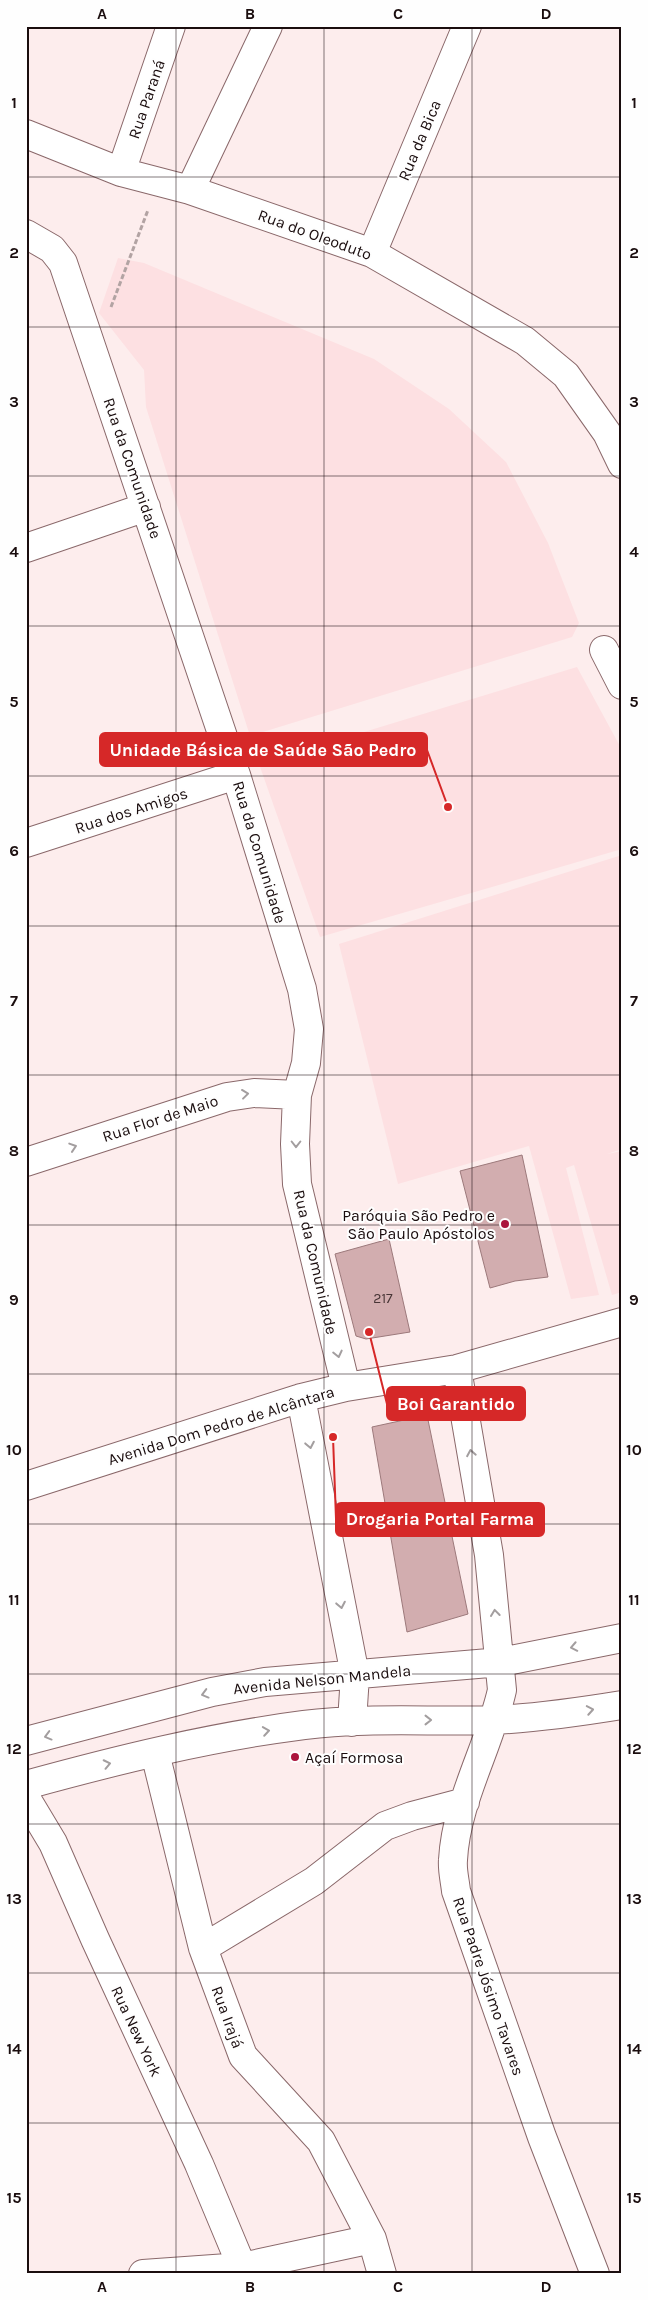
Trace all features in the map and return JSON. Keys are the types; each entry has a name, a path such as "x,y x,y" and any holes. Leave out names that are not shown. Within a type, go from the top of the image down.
{"street":[{"name":"Rua Paraná","path":"121,172 171,26"},
{"path":"190,190 268,26"},
{"name":"Rua da Bica","path":"372,253 467,26"},
{"name":"Rua do Oleoduto","path":"26,134 121,172 190,190 372,253 525,341 559,369 566,375 608,433 622,464"},
{"name":"Rua da Comunidade","path":"26,234 52,249 63,263 236,775 302,989 309,1029 306,1064 297,1095 295,1144 297,1184 346,1387"},
{"path":"26,548 146,507"},
{"path":"604,650 622,685"},
{"name":"Rua dos Amigos","path":"26,843 236,775"},
{"name":"Rua Flor de Maio","path":"26,1162 227,1096 254,1093 297,1095"},
{"name":"Avenida Dom Pedro de Alcântara","path":"26,1486 301,1398 346,1387 457,1369 622,1322"},
{"name":"Rua Padre Jósimo Tavares","path":"457,1369 488,1555 501,1662 502,1690 494,1720 464,1802 456,1835 453,1862 456,1891 542,2137 595,2274"},
{"path":"301,1398 355,1675 352,1722"},
{"name":"Avenida Nelson Mandela","path":"26,1741 212,1692 265,1682 501,1662 622,1638"},
{"path":"26,1785 92,1767 214,1740 305,1725 352,1722 494,1720 568,1714 622,1705"},
{"name":"Rua Irajá","path":"155,1753 203,1948 243,2056 321,2141 372,2239 382,2274"},
{"name":"Rua New York","path":"26,1798 53,1843 95,1939 199,2164 242,2267"},
{"path":"203,1948 314,1881 385,1826 412,1816 464,1802"},
{"path":"143,2274 242,2267 372,2239"}],"path":[{"path":"111,308 158,182"}],"shaded area":[{"path":"118,258 144,263 374,359 449,409 506,462 548,543 579,623 572,637 250,736 146,407 144,370 99,313"},
{"path":"577,667 622,750 622,849 320,937 259,764"},
{"path":"622,855 622,1149 607,1154 622,1151 622,1292 612,1295 574,1165 566,1168 599,1295 571,1299 529,1146 398,1184 339,944"}],"building":[{"name":"Paróquia São Pedro e São Paulo Apóstolos","path":"522,1155 548,1277 515,1281 490,1288 460,1171"},
{"path":"389,1239 410,1332 366,1339 356,1336 335,1254"},
{"path":"427,1415 468,1614 407,1632 372,1427"}],"place":[{"name":"Unidade Básica de Saúde São Pedro","path":"448,807"},
{"name":"Paróquia São Pedro e São Paulo Apóstolos","path":"505,1224"},
{"name":"Boi Garantido","path":"369,1332"},
{"name":"Drogaria Portal Farma","path":"333,1437"},
{"name":"Açaí Formosa","path":"295,1757"}]}
